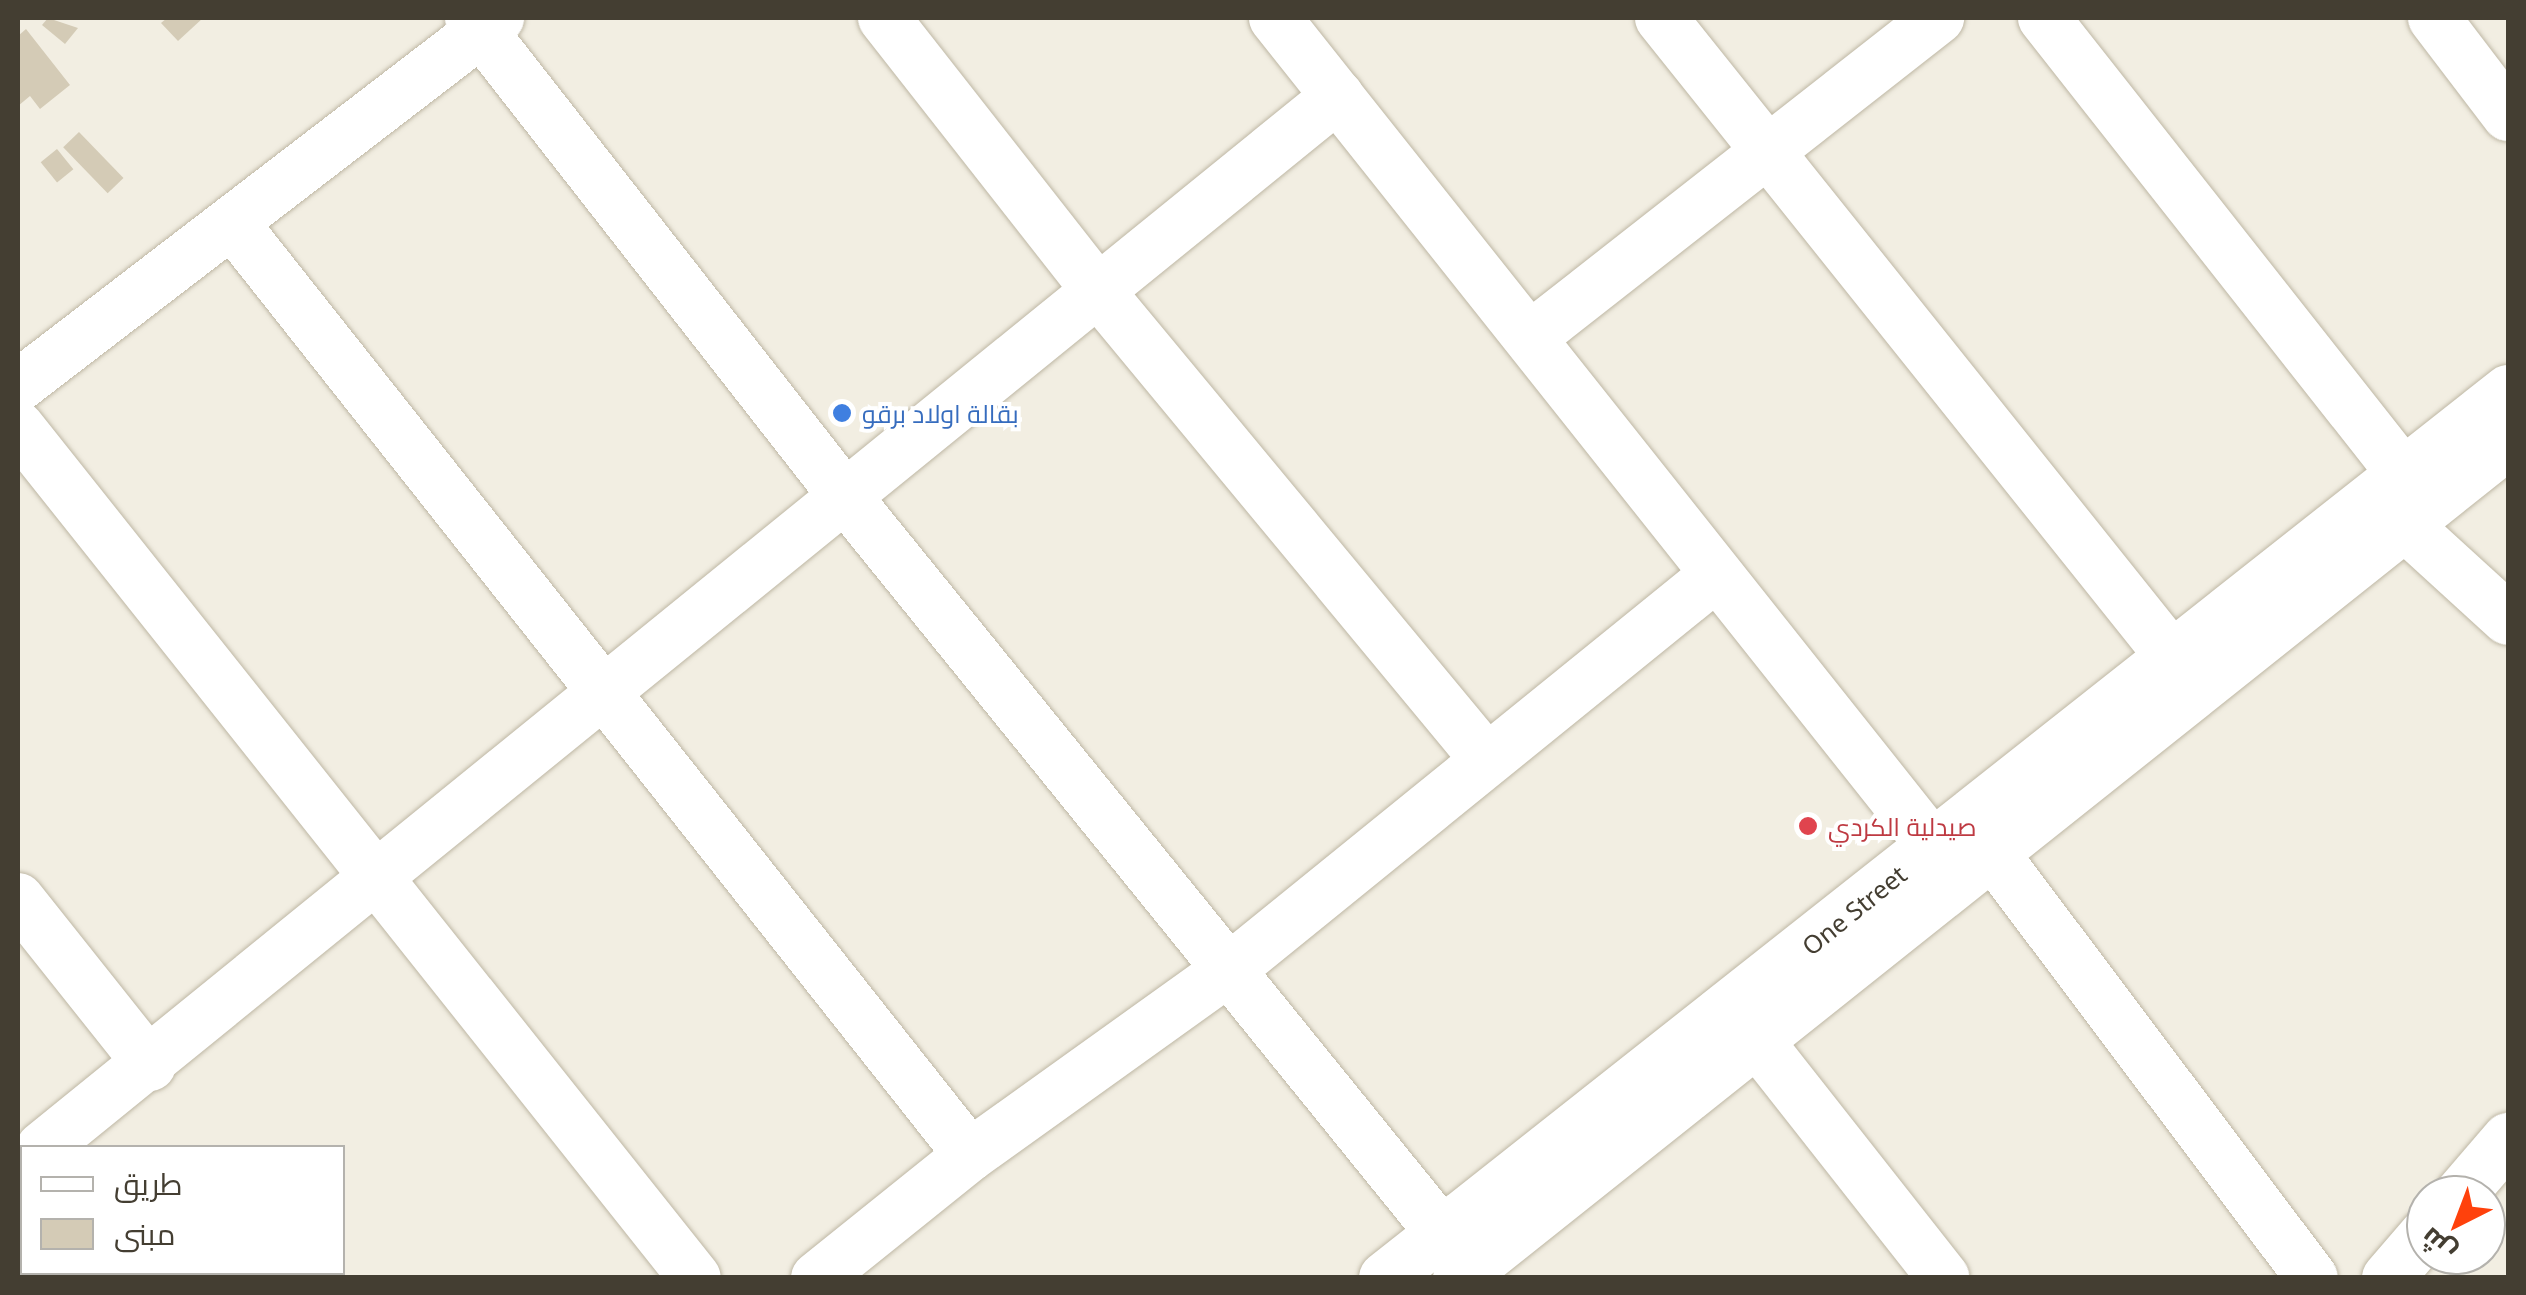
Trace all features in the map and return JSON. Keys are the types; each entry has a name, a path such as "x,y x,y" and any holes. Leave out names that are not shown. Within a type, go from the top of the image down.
{"street":[{"path":"884,18 1099,292 1485,758"},
{"path":"1275,18 1532,336 1716,575 1934,846"},
{"path":"1661,18 2172,657"},
{"path":"1532,336 1938,18"},
{"path":"2044,18 2405,500 2508,619"},
{"path":"2434,18 2508,114"},
{"path":"18,386 234,224 484,22 844,495 1230,969 1460,1264"},
{"path":"46,1145 377,883 599,695 1338,96"},
{"path":"234,224 599,695 970,1155"},
{"name":"One Street","path":"1460,1264 1934,846 2132,715 2405,500 2508,391"},
{"path":"18,427 377,883 696,1278"},
{"name":"One Street","path":"1386,1278 1460,1264 1758,1042 1994,854 2132,715 2172,657 2405,500 2508,443"},
{"path":"816,1278 970,1155 1230,969 1485,758 1716,575"},
{"path":"1994,854 2312,1278"},
{"path":"18,900 150,1065"},
{"path":"1758,1042 1944,1278"},
{"path":"2477,1175 2508,1140"},
{"path":"2388,1278 2406,1257"}],"building":[{"path":"48,18 78,28 65,44 42,25"},
{"path":"167,18 203,18 178,41 161,23"},
{"path":"26,29 70,85 40,109 30,96 18,106 18,36"},
{"path":"79,132 123,178 108,193 63,147"},
{"path":"57,149 73,169 57,182 41,162"}],"place":[{"name":"بقالة اولاد برقو","path":"842,413"},
{"name":"صيدلية الكردي","path":"1808,826"}]}
